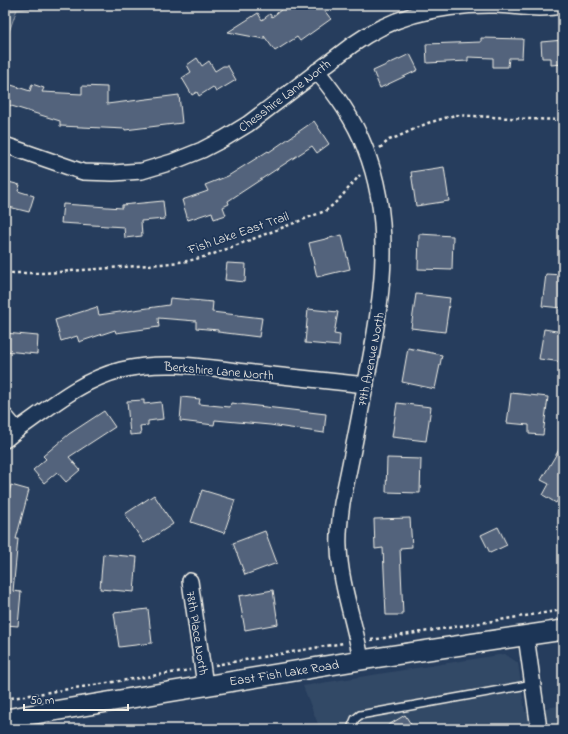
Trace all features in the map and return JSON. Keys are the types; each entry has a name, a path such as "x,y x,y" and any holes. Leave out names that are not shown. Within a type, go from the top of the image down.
{"street":[{"name":"Chesshire Lane North","path":"5,145 83,172 113,173 142,171 190,155 226,138 248,124 364,35 404,17 450,8 490,5 540,8 557,7 563,5"},
{"name":"79th Avenue North","path":"317,71 335,93 350,116 365,147 377,187 382,216 384,256 381,298 375,340 342,503 340,523 339,547 342,573 359,651"},
{"name":"Berkshire Lane North","path":"5,440 56,401 95,380 121,370 151,365 182,364 366,385"},
{"path":"5,416 17,430"},
{"name":"78th Place North","path":"190,581 205,685"},
{"name":"East Fish Lake Road","path":"5,719 205,685 359,651 526,636 563,630"},
{"path":"526,636 534,684 539,729"}],"lane":[{"path":"353,729 352,726 355,719 360,715 534,684"}],"path":[{"path":"376,152 389,140 428,123 455,115 563,120"},
{"name":"Fish Lake East Trail","path":"5,273 45,273 162,264 188,261 211,255 325,211 341,197 363,172"},
{"path":"214,665 324,646 359,651 563,610"},
{"path":"5,700 192,669"}],"shaded area":[{"path":"5,5 65,5 5,11"},
{"path":"17,9 5,43 5,11"},
{"path":"505,654 518,663 525,712 563,705 563,729 320,729 303,686"}],"building":[{"path":"287,5 320,5 331,19 300,41 297,37 275,51 264,36 264,39 228,32 258,13 262,20 270,14 272,17"},
{"path":"481,38 523,39 522,58 509,58 508,67 493,67 493,58 468,57 468,61 427,63 426,44 481,42"},
{"path":"563,40 563,64 551,65 551,58 542,58 541,42"},
{"path":"410,54 418,70 380,88 373,71"},
{"path":"197,58 202,66 209,61 215,71 223,66 228,66 236,80 216,92 213,87 199,96 197,92 192,95 182,78 191,72 187,65"},
{"path":"5,83 30,91 32,84 44,88 42,92 82,94 82,86 107,87 107,104 179,95 182,123 125,130 60,126 60,121 5,104"},
{"path":"314,121 329,144 317,153 312,146 228,201 229,204 223,207 226,215 214,219 212,212 188,220 182,200 208,191 205,185 228,176 268,151 269,152"},
{"path":"444,167 449,201 416,206 411,172"},
{"path":"5,181 20,185 18,191 34,196 29,212 5,206"},
{"path":"163,201 165,219 141,221 142,236 125,238 124,227 61,223 63,204 122,208 122,205"},
{"path":"419,234 453,236 452,270 418,269"},
{"path":"342,235 350,269 317,277 309,243"},
{"path":"227,263 246,264 245,282 225,280"},
{"path":"546,274 563,275 563,297 561,308 542,306"},
{"path":"416,294 450,298 445,332 411,328"},
{"path":"170,298 213,302 212,312 262,318 259,337 196,328 196,321 158,318 159,327 116,333 115,330 79,342 77,336 61,341 55,320 97,307 99,315 169,305"},
{"path":"308,309 338,312 334,334 340,335 339,346 305,343"},
{"path":"544,329 563,332 563,362 539,359"},
{"path":"5,333 38,336 37,354 5,351"},
{"path":"408,348 442,355 435,389 402,382"},
{"path":"511,393 548,397 543,435 529,434 529,425 507,423"},
{"path":"182,397 200,399 199,404 230,407 231,403 326,414 324,433 270,425 215,420 214,425 180,421"},
{"path":"144,400 144,404 161,402 163,419 148,421 148,425 140,426 141,434 130,435 127,401"},
{"path":"397,403 431,407 426,441 392,437"},
{"path":"104,411 115,427 69,457 80,470 66,482 57,472 44,483 33,470 46,459 43,456 69,434"},
{"path":"563,443 563,492 556,503 543,495 549,484 541,480"},
{"path":"387,458 421,459 420,493 386,492"},
{"path":"11,485 29,490 16,539 18,539 13,591 21,592 18,626 5,625 5,506"},
{"path":"202,490 235,500 224,533 191,522"},
{"path":"154,495 173,524 144,543 125,514"},
{"path":"410,518 412,547 400,548 403,615 386,615 383,548 375,549 374,519"},
{"path":"498,527 507,545 490,553 481,535"},
{"path":"265,531 277,563 245,575 233,543"},
{"path":"103,554 137,557 134,592 100,589"},
{"path":"273,590 278,624 245,630 239,596"},
{"path":"148,609 152,643 119,647 114,613"},
{"path":"405,715 414,729 382,729"}]}
